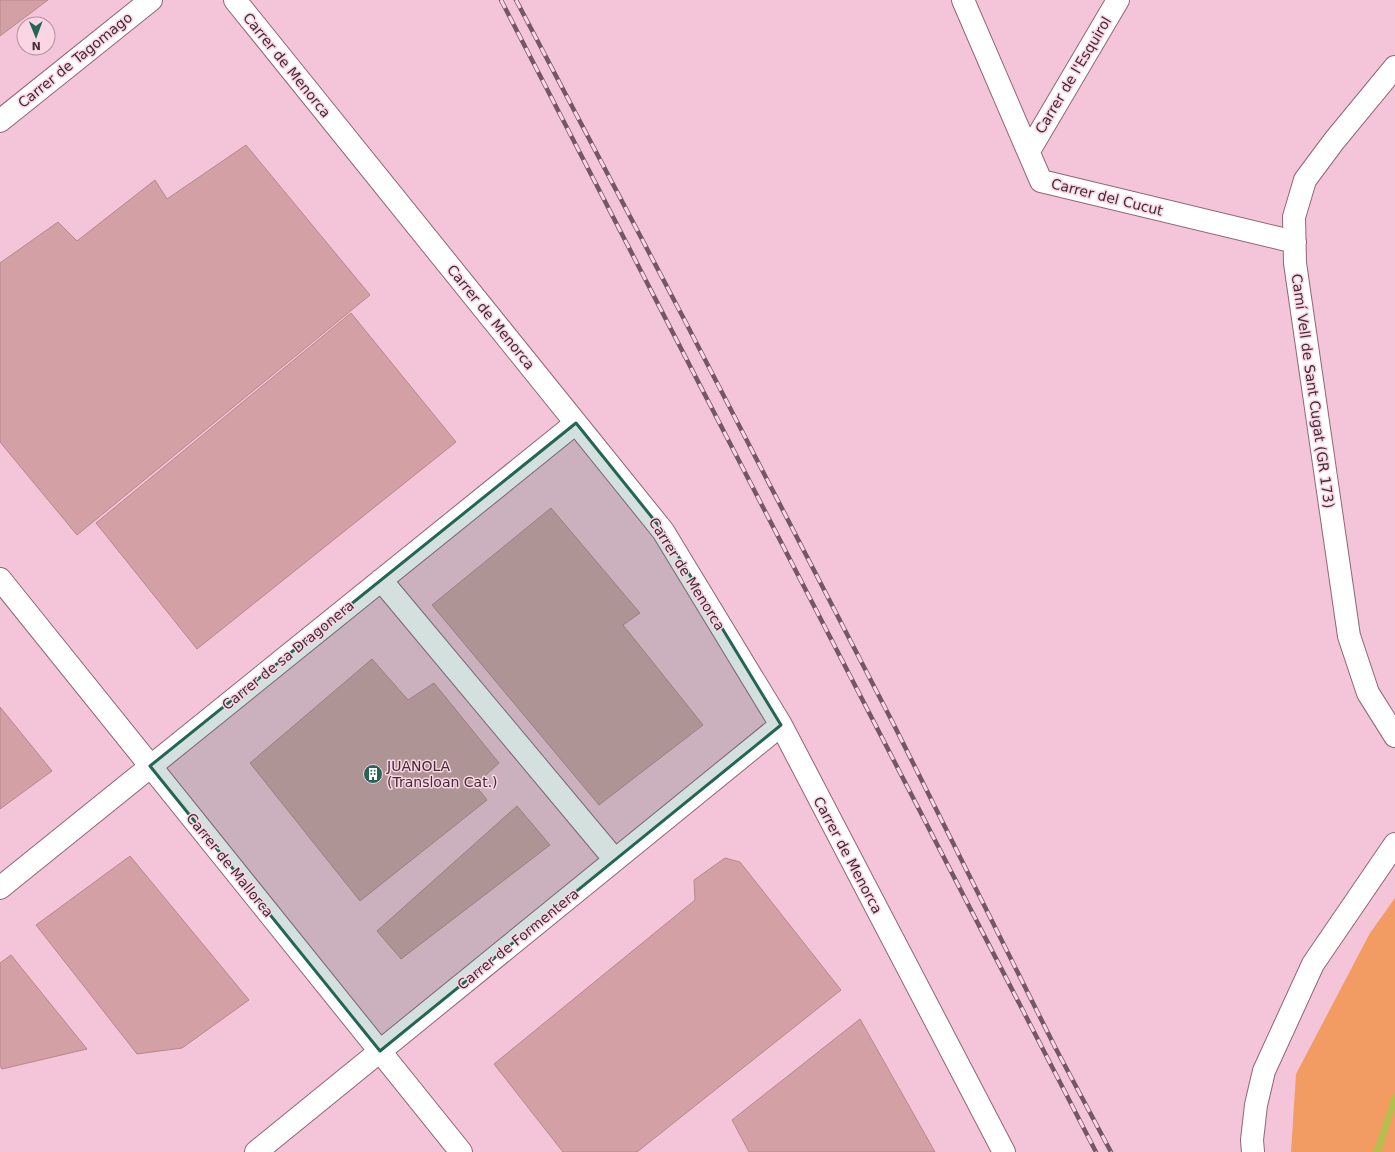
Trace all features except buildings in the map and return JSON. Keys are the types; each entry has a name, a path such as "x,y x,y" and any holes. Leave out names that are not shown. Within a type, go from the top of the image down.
{"street":[{"name":"Carrer de Tagomago","path":"0,121 151,0"},
{"name":"Carrer de Menorca","path":"235,0 663,531 781,725 1004,1152"},
{"name":"Carrer del Cucut","path":"963,0 1041,181 1295,242"},
{"name":"Carrer de l'Esquirol","path":"1028,151 1118,0"},
{"name":"Camí Vell de Sant Cugat (GR 173)","path":"1395,67 1334,141 1305,180 1294,217 1295,263 1349,636 1368,693 1395,736"},
{"name":"Carrer de sa Dragonera","path":"0,888 576,423"},
{"name":"Carrer de Mallorca","path":"0,579 461,1152"},
{"path":"381,580 615,860"},
{"name":"Carrer de Formentera","path":"256,1152 781,725"},
{"path":"1252,1152 1256,1106 1264,1071 1313,964 1395,844"}],"highlighted area":[{"path":"576,423 663,531 781,725 380,1051 150,766"}],"shaded area":[{"path":"1395,898 1395,1152 1291,1152 1296,1074 1370,933"}],"waterway":[{"path":"1377,1152 1395,1098"}],"railway":[{"path":"501,0 1096,1152"},
{"path":"516,0 684,319 894,725 1055,1047 1111,1152"}],"place":[{"name":"JUANOLA (Transloan Cat.)","path":"373,774"}]}
